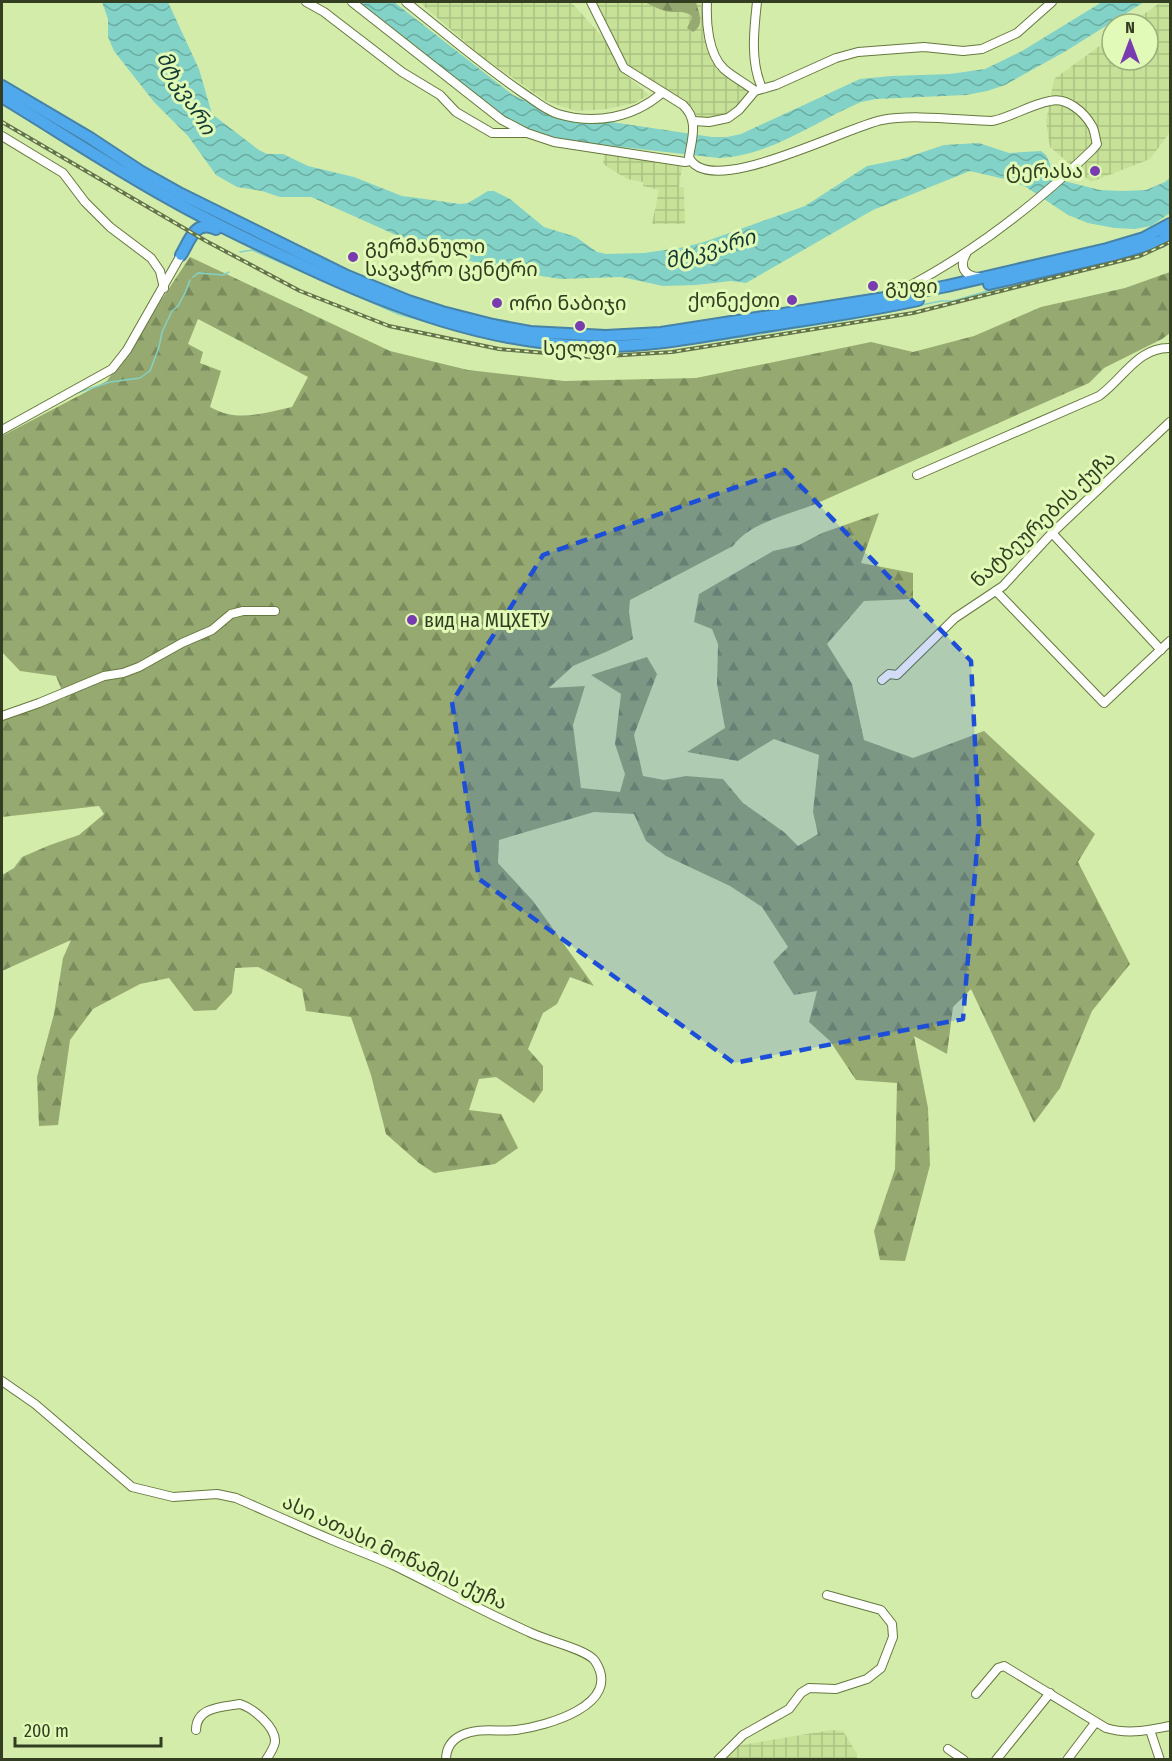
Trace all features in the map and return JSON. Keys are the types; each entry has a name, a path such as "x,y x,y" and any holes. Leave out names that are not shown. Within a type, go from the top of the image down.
{"highway":[{"path":"2,86 181,194 347,276 408,301 493,325 555,335 633,335 688,329 885,298 984,278 1128,243 1154,234 1170,224"},
{"path":"2,97 185,207 348,287 456,326 529,341 589,346 681,340 883,307 1114,255 1161,241 1170,234"},
{"path":"185,207 194,219 194,232"},
{"path":"181,255 194,232 201,226 206,225 229,234 239,235"}],"street":[{"path":"306,2 324,12 402,72 440,95 456,112 492,133 527,133"},
{"path":"352,2 502,120 527,133 554,142 685,162 690,159"},
{"path":"406,2 501,78 557,114 604,119 620,117 650,104 662,93"},
{"path":"591,2 624,68 683,105 691,113 694,125 690,159 697,167 704,170 734,171 809,147 861,124 884,119 992,122 1052,100 1067,103 1079,110 1093,128 1096,144 1072,169 1005,226 966,254 885,298"},
{"path":"707,2 707,19 712,48 718,62 725,69 759,89"},
{"path":"758,2 754,54 759,89"},
{"path":"694,125 728,118 759,89 776,85 836,58 858,52 924,47 963,51 982,49 1017,33 1052,2"},
{"path":"2,136 63,173 75,191 104,221 151,258 160,271 164,288"},
{"path":"966,254 962,264 966,273 972,277 984,278"},
{"path":"2,430 112,369 127,350 181,255"},
{"path":"917,475 1099,396 1109,389 1141,356 1152,350 1170,348"},
{"name":"ნატბეურების ქუჩა","path":"882,680 889,674 897,675 955,618 996,591 1052,533 1170,422"},
{"path":"1052,533 1161,650"},
{"path":"996,591 1104,703 1170,641"},
{"path":"2,716 104,676 123,673 139,667 182,643 212,630 231,614 243,611 275,611"},
{"name":"ასი ათასი მოწამის ქუჩა","path":"2,1381 35,1404 132,1487 173,1497 217,1494 236,1498 394,1565 531,1634 585,1652 597,1663 601,1679 600,1689 595,1699 587,1706 576,1712 524,1729 485,1730 460,1735 448,1747 446,1760"},
{"path":"718,1760 743,1735 789,1709 801,1693 809,1688 836,1689 867,1679 881,1668 893,1637 892,1624 881,1610 827,1595"},
{"path":"976,1694 998,1668 1004,1666 1106,1728 1123,1732 1140,1732 1170,1726"},
{"path":"996,1760 1050,1693"},
{"path":"196,1730 198,1718 207,1710 240,1704 245,1706 262,1720 274,1735 273,1747 267,1760"},
{"path":"1067,1760 1095,1723"},
{"path":"1150,1730 1161,1760"},
{"path":"948,1749 964,1760"}],"highlighted area":[{"path":"785,470 971,661 979,824 963,1019 734,1063 479,879 452,702 543,555"}],"shaded area":[{"path":"419,2 571,2 606,41 620,70 649,95 635,103 607,109 576,111 546,101 480,55"},
{"path":"594,2 701,2 715,61 748,87 748,95 728,116 698,120 693,110 637,74 623,61"},
{"path":"1161,2 1170,2 1170,132 1150,159 1091,182 1050,147 1046,122 1054,79 1100,46 1100,72 1160,72 1160,12 1147,12"},
{"path":"604,153 682,167 679,187 684,187 685,224 652,224 659,190 643,186 643,182 627,179 603,164"},
{"path":"831,1730 843,1731 857,1754 857,1760 722,1760 736,1746"}],"green space":[{"path":"644,2 696,2 700,18 699,26 693,32 687,28 692,18 691,15 684,12 665,11"},
{"path":"190,257 390,351 468,370 564,381 696,378 871,342 913,352 974,336 1041,307 1125,288 1170,272 1170,333 1162,339 1104,368 1089,383 749,531 733,546 630,600 629,612 633,639 573,666 549,688 585,686 573,725 581,788 620,792 625,774 615,744 621,694 591,675 647,657 657,674 634,735 643,776 664,780 686,776 723,779 743,803 784,832 798,846 818,834 813,812 819,755 774,739 738,761 687,752 725,728 717,684 718,644 712,629 694,622 699,594 773,551 799,545 822,533 879,513 861,563 913,573 913,599 864,601 827,644 852,684 864,740 913,758 984,731 1095,834 1078,862 1130,964 1092,1011 1060,1088 1034,1123 971,989 953,1007 947,1054 914,1036 928,1108 930,1165 905,1261 880,1260 874,1231 895,1169 897,1083 856,1080 830,1041 809,1022 817,991 794,995 773,962 788,947 762,907 730,886 666,856 646,841 634,814 594,812 499,840 498,863 533,901 594,986 570,977 557,1004 543,1013 528,1049 543,1066 543,1090 534,1103 496,1077 479,1079 469,1110 501,1114 518,1148 495,1164 434,1173 419,1163 386,1134 371,1075 351,1017 306,1011 302,989 258,967 235,968 232,993 216,1010 194,1011 169,978 140,984 93,1009 70,1040 58,1125 39,1126 37,1077 54,1014 63,958 71,940 2,971 2,875 14,868 22,857 79,835 104,814 99,806 2,817 2,718 65,698 56,676 20,671 2,652 2,436 107,381","holes":["198,319 308,377 292,407 252,415 226,414 210,407 221,371 200,363 203,352 188,344"]}],"water":[{"name":"მტკვარი","path":"102,2 168,2 199,69 212,114 267,154 283,154 308,166 354,177 402,196 460,204 468,203 488,191 494,191 510,199 544,227 576,237 597,252 606,254 644,253 704,242 805,206 867,166 902,159 944,145 979,143 1009,153 1041,151 1046,155 1055,175 1064,181 1100,190 1146,190 1170,178 1170,213 1151,226 1135,229 1088,223 1068,215 1013,181 970,171 873,210 746,283 731,281 663,286 621,277 561,279 508,271 467,260 396,235 311,197 280,197 237,187 216,175 188,136 154,102 114,51 108,37 108,19"},
{"path":"358,2 394,2 513,95 551,113 712,137 727,137 741,134 860,79 950,74 985,69 1022,51 1102,2 1144,2 1128,12 1100,12 1100,30 1005,85 966,95 876,99 861,102 774,145 737,156 719,158 568,141 529,130 498,113"}],"waterway":[{"path":"240,252 252,250 398,314 497,341 536,348 608,351"},
{"path":"1125,257 1149,250"},
{"path":"193,277 198,273 223,275 229,272"},
{"path":"622,351 716,341 853,319 941,301 953,301 1059,273"},
{"path":"77,393 110,382 140,378 150,371 162,332 190,280"}],"railway":[{"path":"2,122 206,241 300,291 389,326 499,349 591,357 672,352 913,313 1140,256 1170,242"}],"place":[{"name":"ტერასა","path":"1095,171"},
{"name":"გერმანული სავაჭრო ცენტრი","path":"353,257"},
{"name":"გუფი","path":"873,286"},
{"name":"ქონექთი","path":"792,300"},
{"name":"ორი ნაბიჯი","path":"497,303"},
{"name":"სელფი","path":"580,326"},
{"name":"вид на МЦХЕТУ","path":"412,620"}]}
